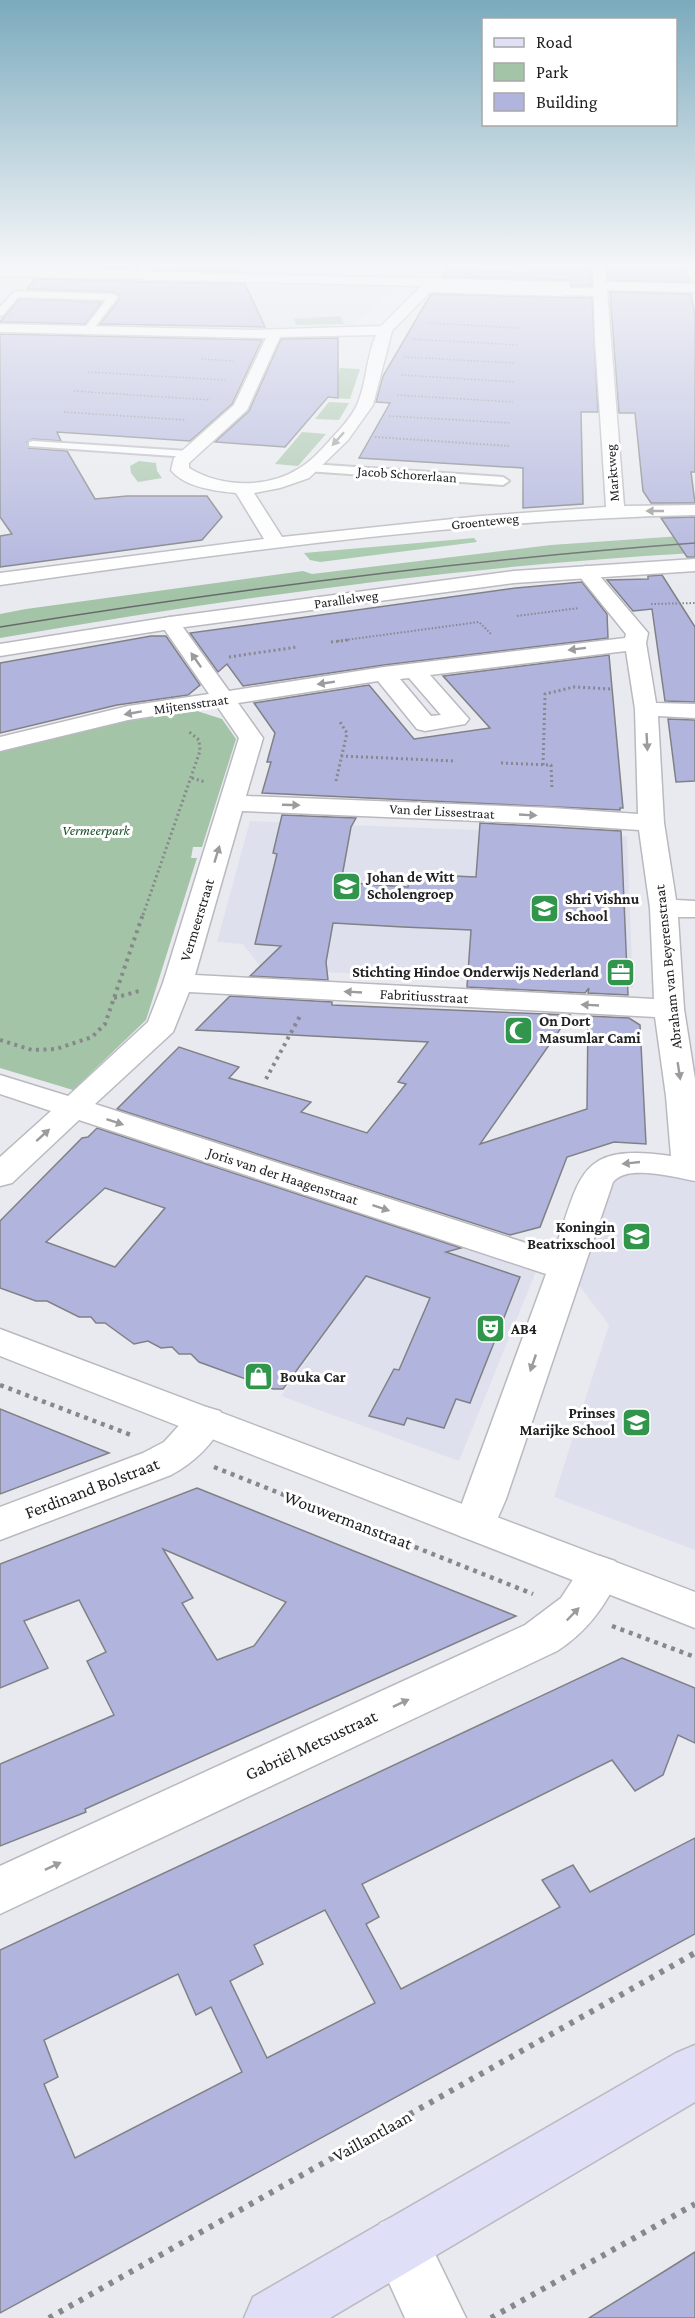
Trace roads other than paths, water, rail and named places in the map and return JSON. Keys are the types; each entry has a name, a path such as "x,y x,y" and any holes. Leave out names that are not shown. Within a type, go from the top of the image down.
{"main road":[{"path":"274,2318 695,2072"}],"street":[{"path":"258,372 244,402 174,470 198,480 242,487 281,483 296,478 311,468 361,414 374,372"},
{"name":"Marktweg","path":"605,372 615,511"},
{"path":"242,487 276,542"},
{"name":"Groenteweg","path":"0,579 276,542 615,511 695,510"},
{"name":"Parallelweg","path":"0,650 170,623 514,577 695,565"},
{"name":"Abraham van Beyerenstraat","path":"475,1525 596,1182 606,1168 644,1162 692,1169 669,1009 664,908 651,823 644,700 636,643 637,633 586,572"},
{"name":"Vermeerstraat","path":"0,1175 162,1026 178,983 251,738 170,623"},
{"name":"Mijtensstraat","path":"0,744 128,713 384,674 636,643"},
{"path":"384,674 425,724 457,719 414,670"},
{"path":"644,700 695,711"},
{"name":"Van der Lissestraat","path":"233,803 552,816 651,823"},
{"path":"664,908 695,909"},
{"name":"Fabritiusstraat","path":"178,983 669,1009"},
{"name":"Joris van der Haagenstraat","path":"0,1084 566,1268"},
{"path":"0,1342 695,1610"},
{"name":"Ferdinand Bolstraat","path":"0,1524 157,1464 178,1453 206,1421"},
{"name":"Gabriël Metsustraat","path":"0,1891 541,1638 561,1626 576,1612 588,1597 600,1573"},
{"path":"400,2243 436,2318"}],"lane":[{"path":"33,444 188,454"},
{"name":"Jacob Schorerlaan","path":"311,468 502,481"}],"tram line":[{"path":"0,627 173,601 434,567 695,543"}],"place":[{"name":"Johan de Witt Scholengroep","path":"346,886"},
{"name":"Shri Vishnu School","path":"544,908"},
{"name":"Stichting Hindoe Onderwijs Nederland","path":"620,972"},
{"name":"On Dort Masumlar Cami","path":"518,1030"},
{"name":"Koningin Beatrixschool","path":"636,1236"},
{"name":"AB4","path":"490,1329"},
{"name":"Bouka Car","path":"259,1377"},
{"name":"Prinses Marijke School","path":"636,1422"}],"park label":[{"name":"Vermeerpark","path":"96,830"}]}
